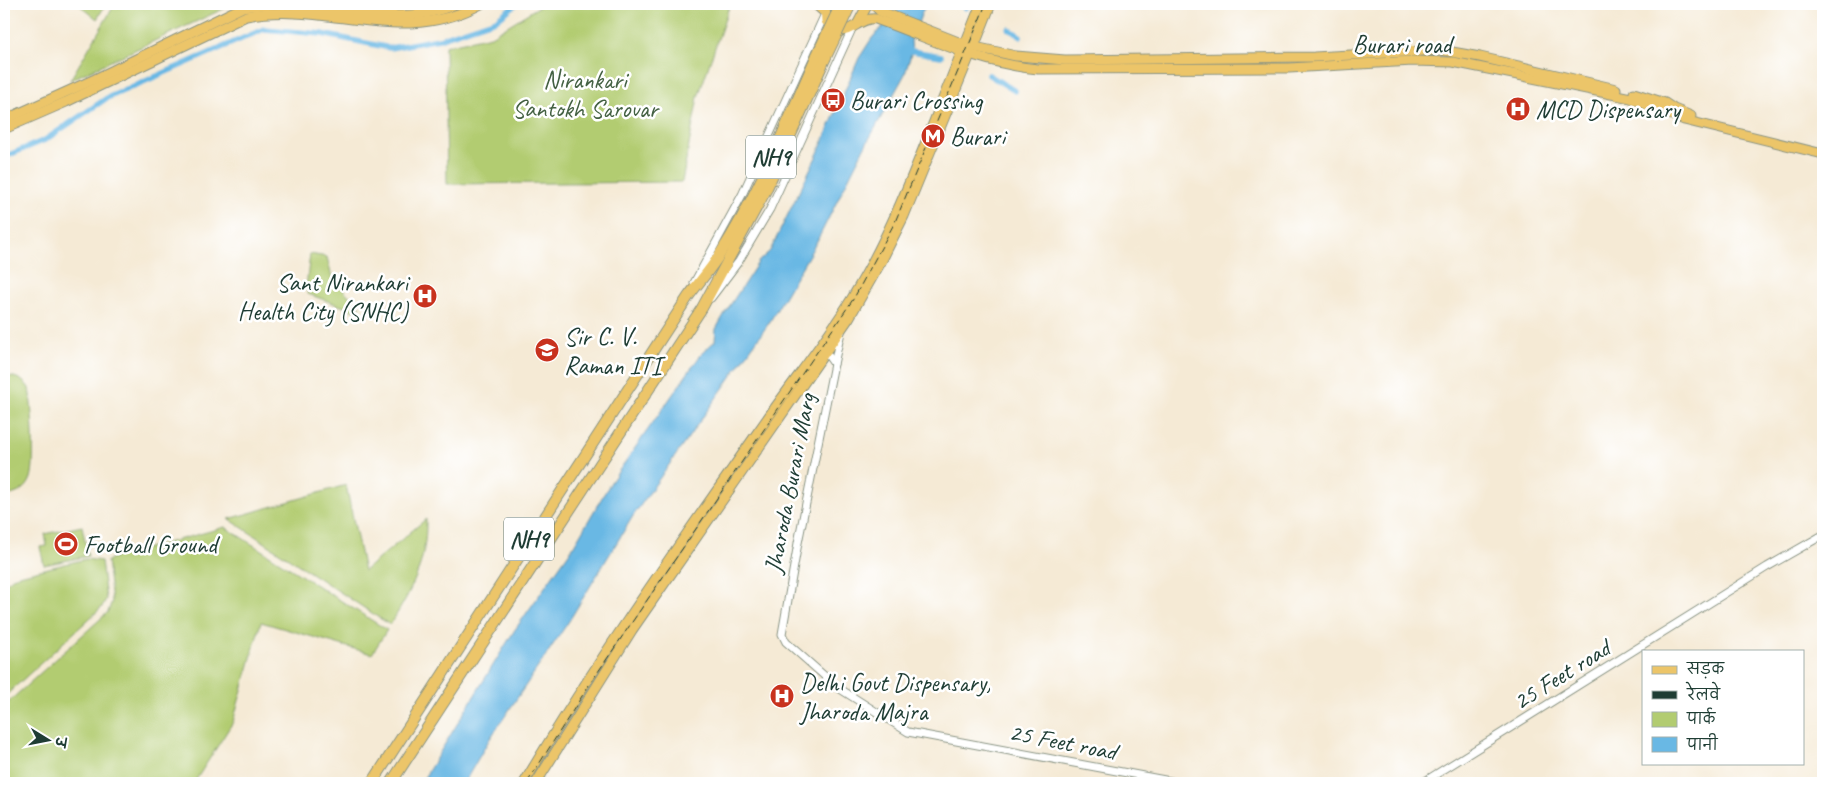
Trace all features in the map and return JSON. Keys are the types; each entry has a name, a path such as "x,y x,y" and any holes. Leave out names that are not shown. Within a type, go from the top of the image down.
{"highway":[{"name":"NH9","path":"372,783 688,297 723,259 841,4"},
{"path":"702,308 723,259 766,190 851,4"},
{"name":"NH9","path":"391,783 702,308"}],"main road":[{"path":"97,83 243,8 272,4"},
{"path":"290,4 387,15 425,13 456,4"},
{"path":"4,130 64,98 246,16 260,13 296,13 402,24 438,21 481,4"},
{"path":"815,4 824,11 829,25 838,30 855,26 868,18 878,15 873,4"},
{"path":"855,26 868,4"},
{"path":"524,783 552,737 670,558 823,348 842,329 881,262 904,216 968,50 981,4"},
{"path":"536,783 638,622 823,348 882,243 968,50 991,4"},
{"name":"Burari road","path":"878,15 1006,65 1052,70 1289,68 1366,62 1442,61 1520,72 1637,94 1665,103 1686,115 1823,149"},
{"name":"Burari road","path":"1520,72 1630,98 1684,120 1823,154"},
{"path":"4,120 64,98"}],"street":[{"path":"688,297 742,195 824,11"},
{"path":"702,308 723,285 770,209 855,26"},
{"path":"834,364 842,329"},
{"name":"Jharoda Burari Marg","path":"823,348 834,364 782,634 786,642 837,688 908,732"},
{"name":"25 Feet road","path":"1422,783 1767,567 1823,535"},
{"name":"25 Feet road","path":"908,732 1181,783"}],"green space":[{"path":"78,4 106,4 97,19"},
{"path":"115,4 234,4 70,80"},
{"path":"352,4 431,4 392,8"},
{"name":"Nirankari Santokh Sarovar","path":"543,4 730,4 698,97 682,182 447,184 445,46 491,36"},
{"path":"310,254 327,257 332,278 360,307 355,311 308,294 306,287"},
{"path":"4,376 18,379 29,388 33,447 31,478 27,486 20,491 4,496"},
{"path":"346,485 364,571 426,519 424,549 417,575 390,625 229,519"},
{"name":"Football Ground","path":"82,526 88,556 44,565 40,547 47,546 45,534"},
{"path":"225,527 387,630 372,654 261,622 233,722 194,783 4,783 4,706 108,612 112,601 107,561"},
{"path":"86,559 101,561 106,599 102,607 4,697 4,585 15,576"}],"water":[{"path":"903,4 929,4 923,10 911,41 912,51 905,74 864,148 816,243 769,323 633,516 569,621 489,740 464,783 421,783 514,631 573,547 611,482 702,353 715,341 716,329 725,313 759,261 770,251 818,153 859,58 872,38"}],"waterway":[{"path":"4,157 45,140 107,98 264,29 322,34 390,48 439,39 496,20 516,4"},
{"path":"960,4 966,8"},
{"path":"1009,29 1020,36"},
{"path":"906,50 941,56"},
{"path":"989,75 1015,91"}],"railway":[{"path":"527,783 589,685 854,298 895,222 986,4"}],"place":[{"name":"Burari Crossing","path":"833,100"},
{"name":"MCD Dispensary","path":"1518,109"},
{"name":"Burari","path":"933,136"},
{"name":"Sant Nirankari Health City (SNHC)","path":"425,296"},
{"name":"Sir C. V. Raman ITI","path":"547,350"},
{"name":"Football Ground","path":"66,544"},
{"name":"Delhi Govt Dispensary, Jharoda Majra","path":"782,696"}]}
